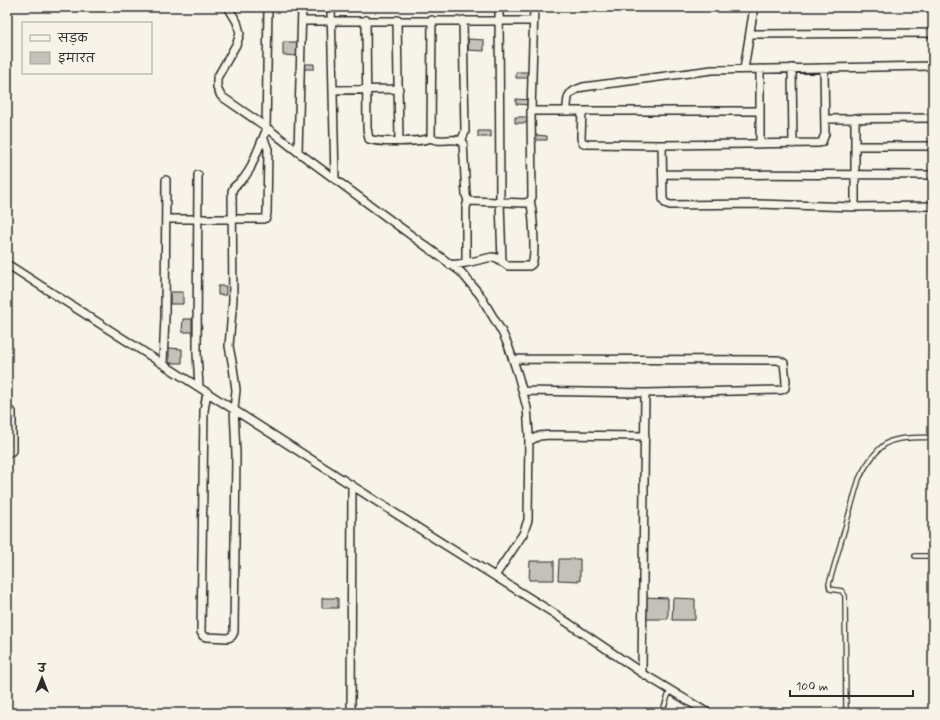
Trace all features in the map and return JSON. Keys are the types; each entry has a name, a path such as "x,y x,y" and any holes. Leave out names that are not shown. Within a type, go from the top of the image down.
{"street":[{"path":"228,7 237,22 240,33 237,43 217,78 216,88 221,96 266,126 298,152 450,265 469,281 480,295 502,332 524,391 527,408 529,441 529,502 526,528 520,540 495,576"},
{"path":"208,392 204,411 201,632 203,636 206,637 230,637 234,632 236,454 234,409 235,381 229,346 233,299 233,189 247,174 264,139 266,126 268,7"},
{"path":"298,152 302,7"},
{"path":"331,7 334,179"},
{"path":"499,7 500,202 502,262"},
{"path":"450,265 466,263 489,257 497,258 505,265 511,266 529,266 533,263 532,210 530,201 532,196 531,111 534,7"},
{"path":"744,69 754,7"},
{"path":"366,20 367,128 370,139 421,141 431,138 435,140 461,141"},
{"path":"397,20 399,141"},
{"path":"431,138 432,20"},
{"path":"461,141 465,132 463,20"},
{"path":"302,21 533,21"},
{"path":"750,34 933,33"},
{"path":"567,111 567,100 570,92 583,87 694,71 933,66"},
{"path":"792,68 793,144"},
{"path":"582,111 581,138 582,142 586,144 816,144 822,142 825,134 824,68"},
{"path":"760,69 760,144"},
{"path":"333,90 399,89"},
{"path":"531,111 760,111"},
{"path":"855,118 855,207"},
{"path":"825,119 933,118"},
{"path":"166,220 263,219 267,216 268,149 264,139"},
{"path":"461,141 464,146 466,195 468,200 466,208 466,263"},
{"path":"662,145 663,199 670,205 758,204 855,207 933,206"},
{"path":"855,146 933,146"},
{"path":"663,174 933,175"},
{"path":"198,175 199,387"},
{"path":"163,363 166,317 166,180"},
{"path":"468,200 472,202 526,203 530,201"},
{"path":"7,264 495,576 642,673 708,713"},
{"path":"513,359 774,360 784,363 786,381 786,386 783,389 645,392 524,391"},
{"path":"642,673 645,392"},
{"path":"7,454 12,451 12,412"},
{"path":"529,441 539,436 550,435 645,436"},
{"path":"351,713 352,485"}],"lane":[{"path":"846,713 845,596 842,591 830,589 828,584 859,479 877,452 887,442 933,437"},
{"path":"915,556 933,556"},
{"path":"662,713 670,690"}],"building":[{"path":"468,39 484,40 484,51 468,50"},
{"path":"283,42 298,42 298,56 283,55"},
{"path":"301,64 314,64 314,69 301,69"},
{"path":"516,72 528,72 528,78 516,78"},
{"path":"516,99 530,100 530,105 516,104"},
{"path":"515,117 527,117 527,123 515,123"},
{"path":"478,131 491,131 491,137 478,137"},
{"path":"535,135 547,136 547,140 535,140"},
{"path":"218,286 226,286 226,295 218,295"},
{"path":"170,292 183,292 183,304 170,304"},
{"path":"183,319 192,319 192,332 182,332"},
{"path":"169,348 182,349 182,363 169,363"},
{"path":"559,559 580,559 580,581 558,580"},
{"path":"530,561 554,561 554,580 529,580"},
{"path":"643,597 668,598 668,619 643,619"},
{"path":"322,598 338,598 338,608 322,608"},
{"path":"673,598 695,599 695,620 672,620"}]}
